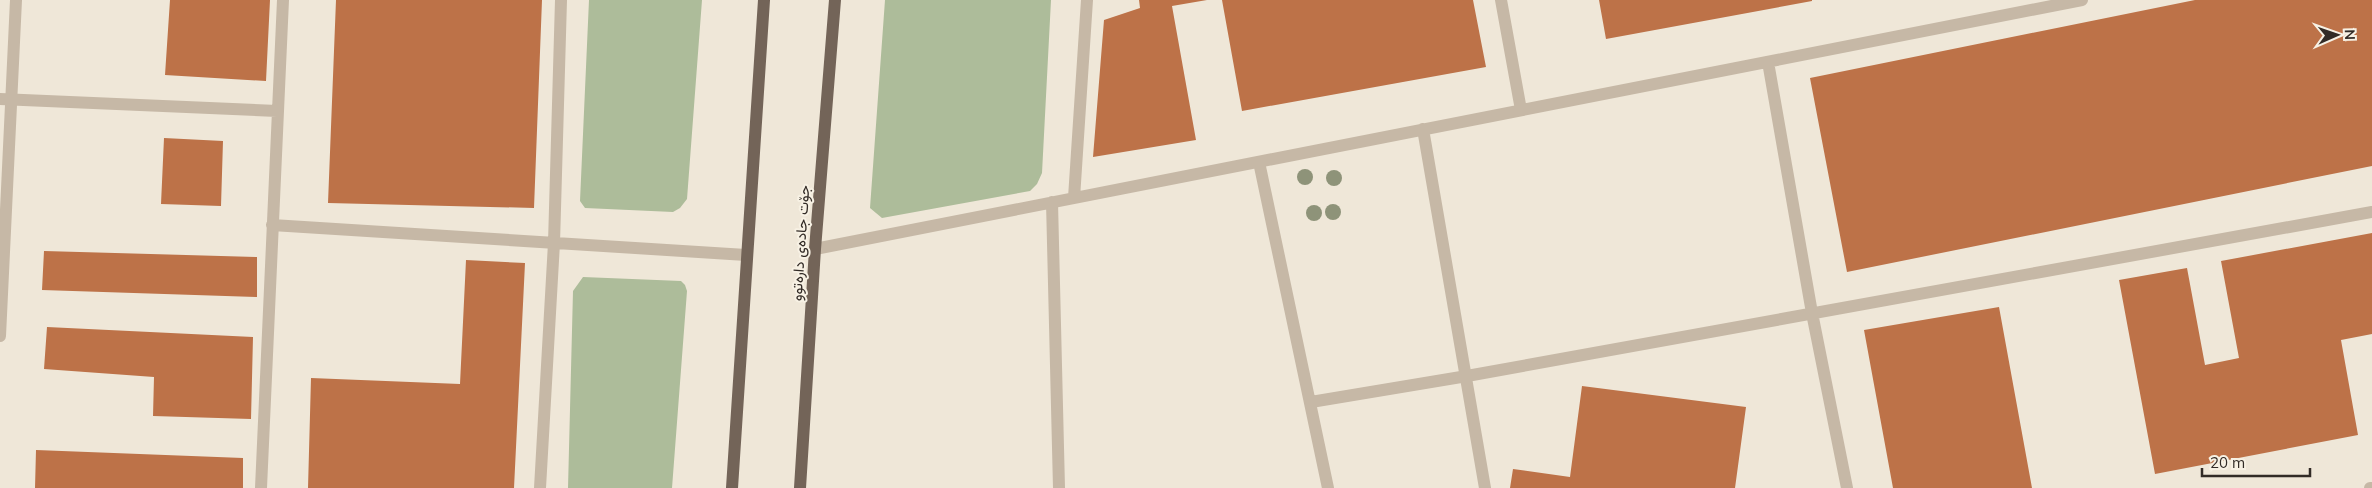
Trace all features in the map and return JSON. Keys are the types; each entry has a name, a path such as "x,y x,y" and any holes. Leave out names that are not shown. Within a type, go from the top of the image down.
{"main road":[{"path":"732,488 764,0"},
{"name":"جۆت جادەی دارەتوو","path":"800,488 815,249 835,0"}],"street":[{"path":"0,336 5,100 16,0"},
{"path":"261,488 283,0"},
{"path":"540,488 554,243 561,0"},
{"path":"1074,198 1087,0"},
{"path":"1501,0 1521,110"},
{"path":"815,249 2082,0"},
{"path":"1768,62 1812,313 1847,488"},
{"path":"5,100 277,111"},
{"path":"1423,129 1485,488"},
{"path":"1260,162 1328,488"},
{"path":"1052,202 1059,488"},
{"path":"1311,402 1467,376 2372,212"},
{"path":"272,225 746,256"}],"green space":[{"path":"589,0 702,0 687,199 680,208 673,212 585,208 580,201"},
{"path":"885,0 1051,0 1042,173 1037,184 1030,191 882,218 870,208"},
{"path":"583,277 681,281 685,285 687,291 672,488 568,488 573,291"}],"building":[{"path":"170,0 270,0 266,81 165,75"},
{"path":"336,0 542,0 534,208 328,203"},
{"path":"1139,0 1207,0 1172,6 1196,140 1093,157 1104,20 1140,8"},
{"path":"1222,0 1473,0 1486,67 1242,111"},
{"path":"1599,0 1812,0 1812,1 1606,39"},
{"path":"2195,0 2372,0 2372,166 1847,272 1810,78"},
{"path":"164,138 223,141 221,206 161,204"},
{"path":"2372,233 2372,334 2341,340 2358,435 2155,474 2119,280 2187,268 2205,365 2239,358 2221,261"},
{"path":"44,251 257,257 257,297 42,290"},
{"path":"466,260 525,263 514,488 308,488 311,378 460,384"},
{"path":"1999,307 2032,488 1893,488 1864,330"},
{"path":"47,327 253,337 251,419 153,416 154,377 44,369"},
{"path":"1582,386 1746,407 1735,488 1510,488 1513,469 1570,477"},
{"path":"36,450 243,458 243,488 35,488"}]}
